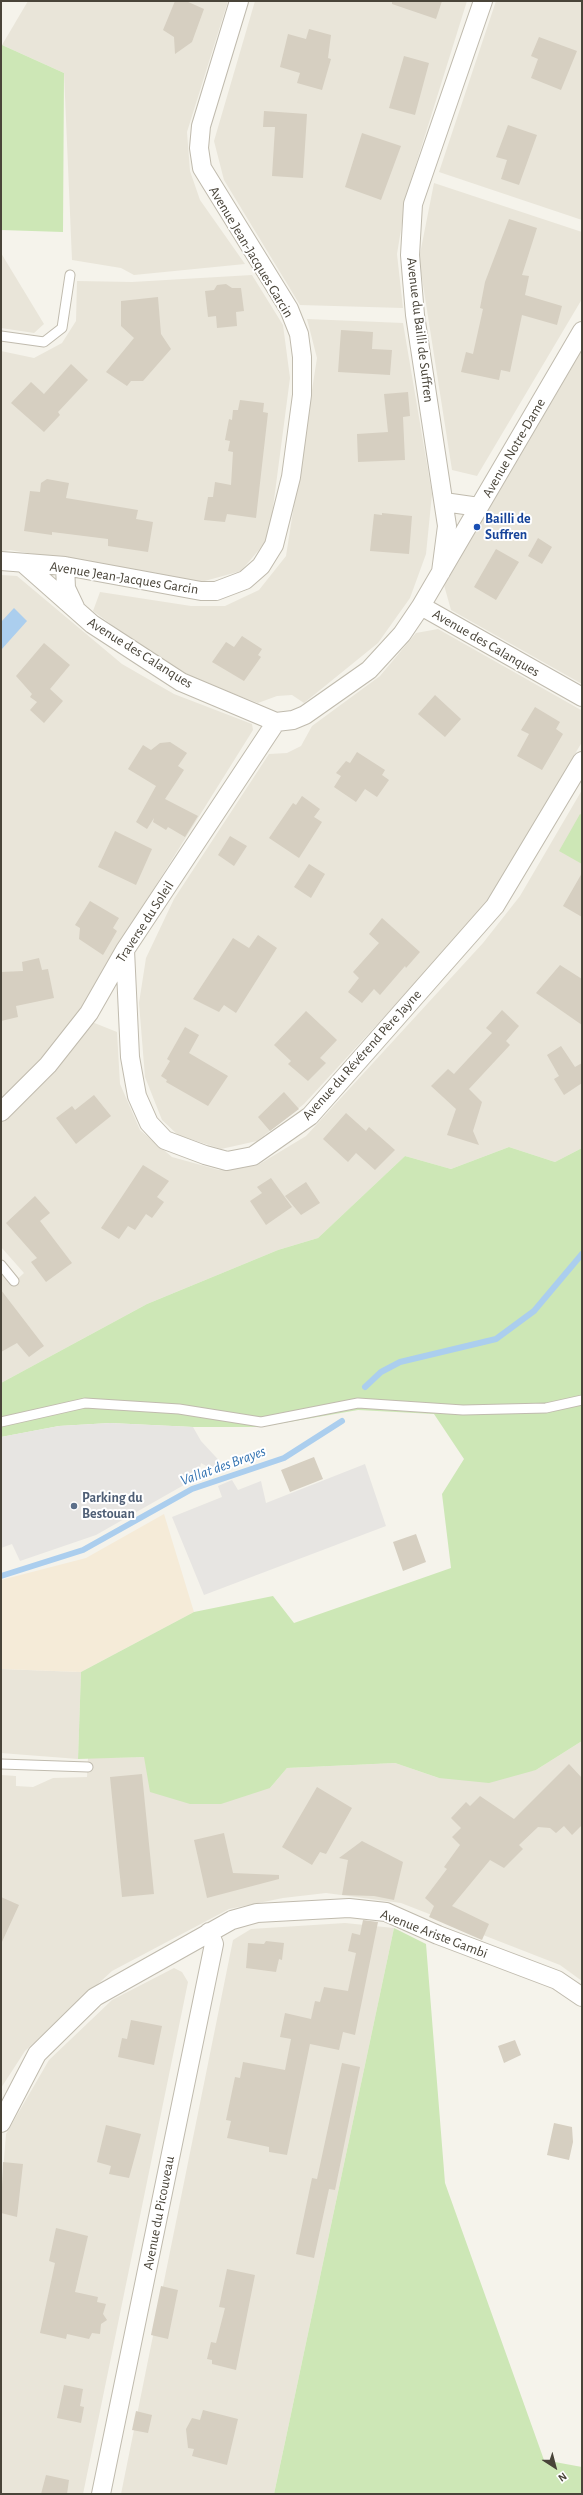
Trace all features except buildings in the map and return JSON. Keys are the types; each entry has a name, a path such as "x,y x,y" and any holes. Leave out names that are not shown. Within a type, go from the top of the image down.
{"street":[{"name":"Avenue Jean-Jacques Garcin","path":"22,563 65,566 201,591 216,591 245,580 261,566 274,545 291,477 302,395 302,357 299,334 289,309 211,186 202,168 199,148 201,126 239,1"},
{"name":"Avenue du Bailli de Suffren","path":"441,572 447,526 415,315 410,255 413,204 483,1"},
{"name":"Avenue Notre-Dame","path":"421,606 582,331"},
{"path":"444,502 479,507"},
{"path":"1,561 22,563"},
{"name":"Avenue des Calanques","path":"22,563 92,624 181,682 276,722 293,720 305,715 369,670 402,634 421,606 582,697"},
{"name":"Avenue des Calanques","path":"65,566 66,588 78,612"},
{"name":"Traverse du Soleil","path":"1,1112 48,1065 89,1013 125,950 276,722"},
{"name":"Avenue du Révérend Père Jayne","path":"125,950 130,1057 136,1096 149,1123 165,1140 205,1155 227,1161 253,1156 310,1116 495,906 582,761"},
{"name":"Avenue Ariste Gambi","path":"1,2123 38,2054 95,1997 232,1920 257,1913 349,1908 386,1912 438,1935 557,1980 582,1997"},
{"name":"Avenue du Picouveau","path":"101,2494 214,1944 209,1932"}],"lane":[{"path":"1,336 44,342 62,328 70,275"},
{"path":"1,1265 14,1281"},
{"path":"1,1422 85,1403 179,1409 261,1422 358,1403 463,1410 546,1408 582,1400"},
{"path":"1,1764 88,1767"}],"shaded area":[{"path":"28,1 228,1 187,132 190,171 200,200 245,264 134,275 121,268 72,260 64,73 2,45"},
{"path":"255,1 467,1 407,193 397,254 403,308 300,305 224,180 214,141"},
{"path":"496,1 582,1 582,220 439,172"},
{"path":"434,183 582,232 582,299 477,476 452,470 419,259"},
{"path":"1,253 44,324 34,333 1,328"},
{"path":"252,275 283,325 290,378 269,538 241,571 201,582 10,550 1,551 1,351 34,358 62,343 76,321 77,281 132,282"},
{"path":"307,319 403,323 432,494 426,554 410,598 378,643 304,703 292,695 277,696 258,703 195,679 150,653 93,611 100,592 191,606 225,606 259,590 286,556 317,358"},
{"path":"582,350 582,684 451,610 444,585"},
{"path":"1,575 17,576 122,664 174,694 252,724 253,730 148,898 81,1016 18,1087 1,1101"},
{"path":"438,629 581,710 582,742 484,908 304,1104 257,1141 221,1149 178,1135 162,1120 145,1077 139,1003 146,958 174,899 269,754 287,753 301,746 312,726 380,676 416,633"},
{"path":"582,790 582,1148 555,1162 509,1147 451,1169 405,1156 318,1238 278,1250 147,1304 1,1383 1,1274 11,1285 24,1273 1,1247 1,1115 48,1079 92,1022 117,1032 120,1084 140,1130 172,1157 219,1170 258,1165 306,1136 483,943 520,896"},
{"name":"Parking du Bestouan","path":"110,1423 193,1427 201,1441 227,1469 217,1472 201,1463 198,1477 96,1535 20,1561 12,1544 1,1548 1,1437 59,1426"},
{"name":"Parking du Bestouan","path":"365,1464 386,1526 204,1595 172,1517 222,1497 218,1486 232,1480 238,1490 261,1481 266,1503"},
{"path":"164,1514 194,1612 81,1672 1,1669 1,1580 86,1558"},
{"path":"1,1669 81,1672 78,1759 1,1753"},
{"path":"582,1741 582,1981 560,1965 401,1903 326,1893 283,1898 229,1909 112,1971 25,2051 1,2088 1,1775 16,1776 16,1786 33,1787 53,1778 87,1777 88,1758 144,1757 270,1788 287,1768 395,1763 439,1778 536,1770"},
{"path":"345,1923 394,1928 274,2494 121,2494 233,1940 251,1929"},
{"path":"174,1968 182,1972 188,1982 83,2494 1,2494 1,2198 6,2134 49,2060 112,2000"}],"green space":[{"path":"2,45 64,73 63,232 1,230"},
{"path":"580,814 582,815 582,864 559,851"},
{"path":"509,1147 555,1162 582,1148 582,1741 536,1770 489,1783 439,1778 395,1763 287,1768 270,1788 221,1804 190,1804 150,1792 144,1757 78,1759 81,1672 194,1612 273,1596 294,1623 451,1568 442,1494 464,1459 434,1414 358,1410 260,1427 193,1427 110,1423 59,1426 1,1437 1,1383 147,1304 278,1250 318,1238 405,1156 451,1169"},
{"path":"394,1928 426,1944 445,2183 544,2460 582,2467 582,2494 274,2494"}],"water":[{"path":"14,608 27,621 1,650 1,622"}],"waterway":[{"name":"Vallat des Brayes","path":"365,1387 381,1372 400,1362 496,1339 534,1311 582,1254"},
{"name":"Vallat des Brayes","path":"1,1576 83,1550 192,1489 284,1458 342,1421"}],"place":[{"name":"Bailli de Suffren","path":"477,527"},
{"name":"Parking du Bestouan","path":"74,1506"}]}
